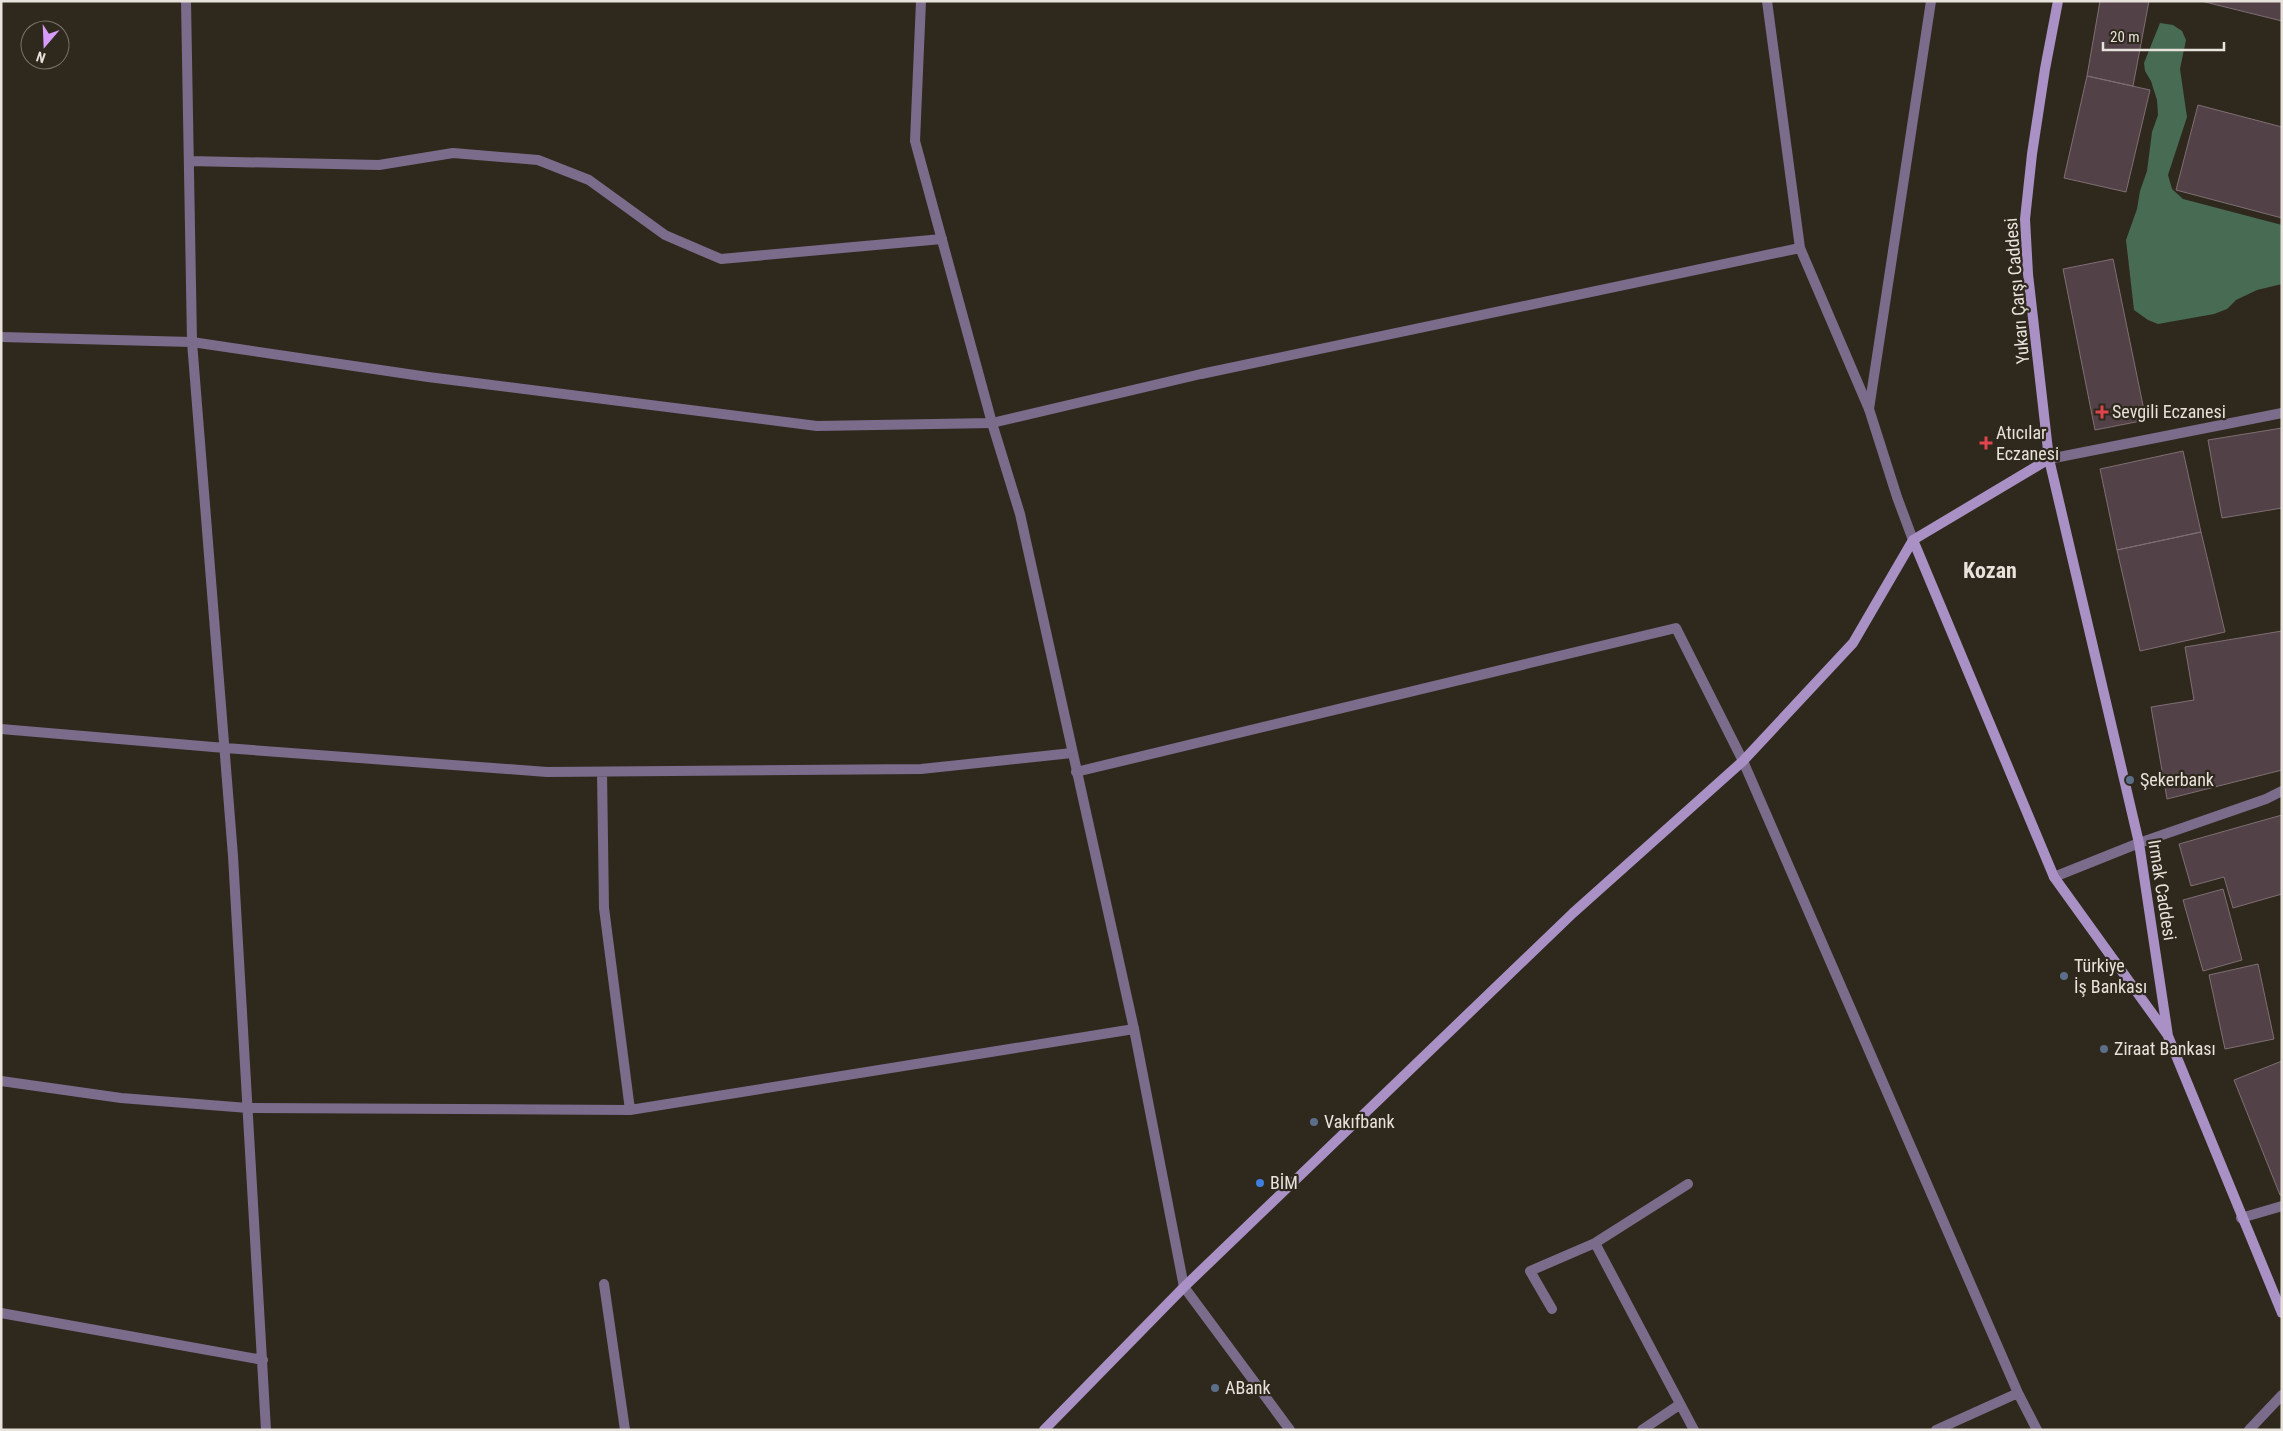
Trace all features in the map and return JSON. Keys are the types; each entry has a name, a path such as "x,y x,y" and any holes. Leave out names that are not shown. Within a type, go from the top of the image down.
{"main road":[{"name":"Yukarı Çarşı Caddesi","path":"2049,459 2028,274 2025,218 2032,154 2057,1"},
{"path":"1044,1430 1184,1287 1573,913 1743,761 1853,643 1913,540 2049,459"},
{"name":"Irmak Caddesi","path":"2049,459 2139,843 2168,1036 2241,1218 2282,1313"},
{"path":"1913,540 2054,877 2168,1036"}],"street":[{"path":"186,1 192,342 233,856 266,1430"},
{"path":"921,1 915,141 992,423 1020,514 1134,1030 1184,1287 1290,1430"},
{"path":"1767,1 1800,248 1869,409 1897,498 1913,540"},
{"path":"1869,409 1931,1"},
{"path":"189,161 379,165 453,153 538,160 589,180 665,235 721,259 942,239"},
{"path":"1,337 192,342 428,377 817,426 992,423 1211,372 1800,248"},
{"path":"2049,459 2282,413"},
{"path":"1076,772 1676,628 1743,761 2018,1392 2037,1430"},
{"path":"1,729 547,772 921,769 1072,753"},
{"path":"602,772 604,908 630,1110"},
{"path":"2054,877 2139,843 2282,792"},
{"path":"1,1081 121,1098 248,1108 630,1110 1134,1030"},
{"path":"1552,1309 1530,1271 1595,1243 1688,1184"},
{"path":"2241,1218 2282,1206"},
{"path":"1595,1243 1694,1430"},
{"path":"604,1284 625,1430"},
{"path":"1,1313 262,1360"},
{"path":"1936,1430 2018,1392"},
{"path":"2249,1430 2282,1395"},
{"path":"1642,1430 1680,1405"}],"green space":[{"path":"2160,23 2173,25 2182,31 2186,40 2180,69 2187,117 2168,175 2172,189 2183,199 2282,225 2282,284 2257,290 2236,300 2227,309 2214,314 2158,324 2148,320 2134,310 2126,240 2147,171 2152,132 2158,115 2157,100 2151,81 2145,71 2144,63"}],"building":[{"path":"2100,1 2149,1 2133,86 2087,76"},
{"path":"2201,1 2282,1 2282,21"},
{"path":"2087,76 2150,90 2126,192 2064,178"},
{"path":"2198,105 2282,127 2282,218 2176,190"},
{"path":"2113,259 2146,420 2095,430 2063,269"},
{"path":"2282,428 2282,508 2222,518 2208,440"},
{"path":"2183,451 2201,532 2117,550 2100,469"},
{"path":"2201,532 2225,632 2140,651 2117,550"},
{"path":"2282,631 2282,770 2167,799 2151,707 2194,700 2185,647"},
{"path":"2282,815 2282,894 2233,908 2224,877 2191,886 2179,844"},
{"path":"2223,889 2242,960 2203,971 2183,900"},
{"path":"2258,964 2274,1039 2225,1049 2209,975"},
{"path":"2282,1061 2282,1195 2280,1195 2234,1080"}],"place":[{"name":"Sevgili Eczanesi","path":"2102,412"},
{"name":"Atıcılar Eczanesi","path":"1986,443"},
{"name":"Şekerbank","path":"2130,780"},
{"name":"Türkiye İş Bankası","path":"2064,976"},
{"name":"Ziraat Bankası","path":"2104,1049"},
{"name":"Vakıfbank","path":"1314,1122"},
{"name":"BİM","path":"1260,1183"},
{"name":"ABank","path":"1215,1388"}],"district":[{"name":"Kozan","path":"1990,570"}]}
